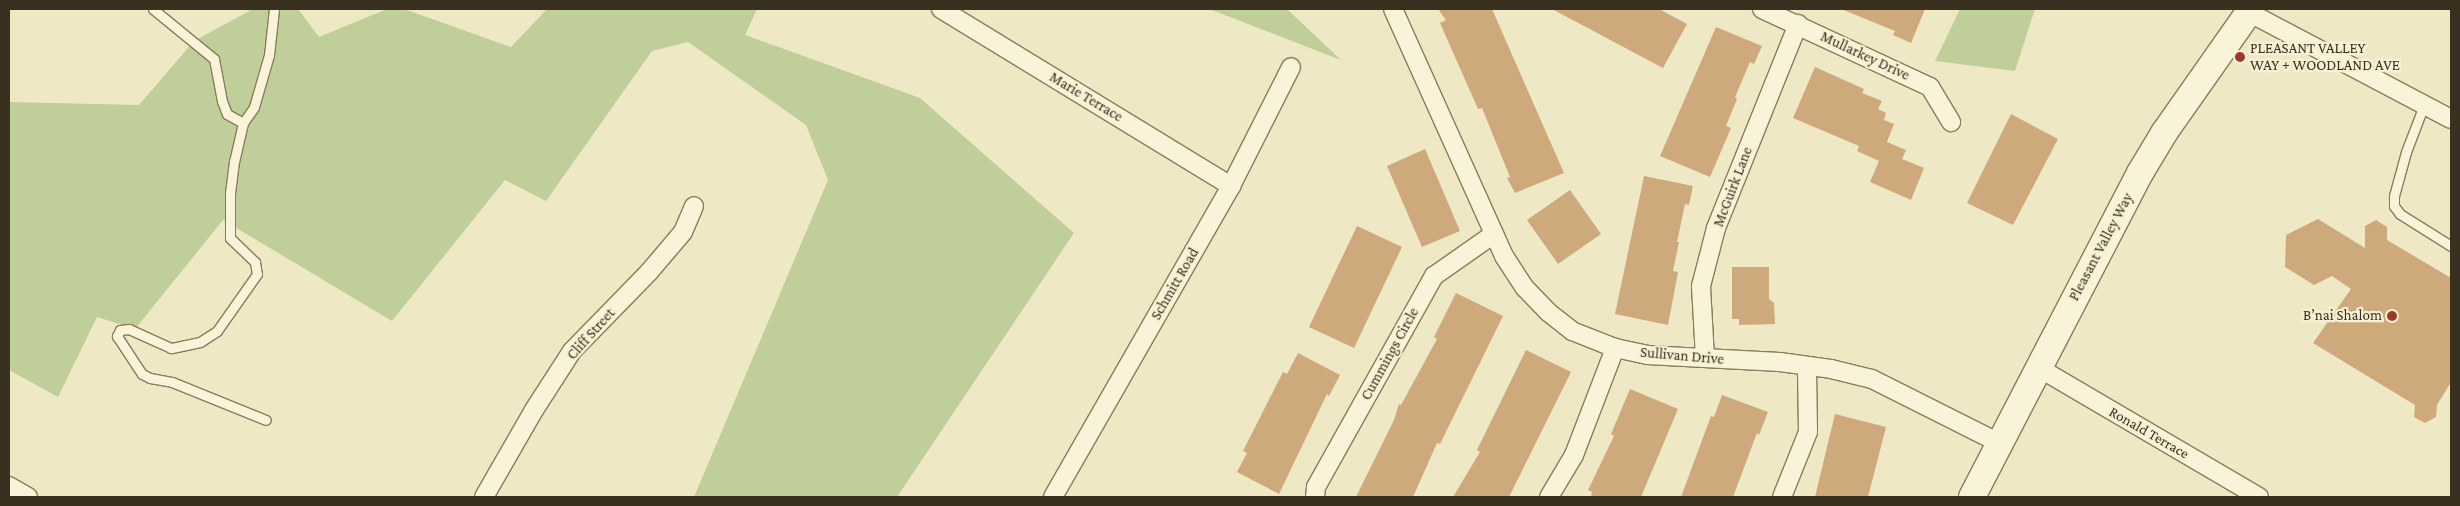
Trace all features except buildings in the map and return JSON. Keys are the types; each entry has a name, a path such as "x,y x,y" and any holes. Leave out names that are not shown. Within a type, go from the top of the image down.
{"main road":[{"name":"Pleasant Valley Way","path":"1972,497 2140,173 2164,133 2250,10"}],"street":[{"name":"Marie Terrace","path":"941,9 1231,186"},
{"name":"Sullivan Drive","path":"1394,9 1504,256 1525,288 1548,312 1572,331 1615,348 1647,355 1780,362 1872,379 2001,444"},
{"name":"Mullarkey Drive","path":"1762,9 1798,24 1930,87 1951,122"},
{"path":"2250,10 2451,119"},
{"name":"McGuirk Lane","path":"1705,358 1701,286 1716,228 1798,24"},
{"name":"Schmitt Road","path":"1053,497 1231,186 1292,67"},
{"name":"Cliff Street","path":"484,497 534,410 572,351 660,259 683,232 694,206"},
{"name":"Cummings Circle","path":"1315,497 1316,487 1434,276 1494,234"},
{"path":"1549,497 1574,455 1615,348"},
{"path":"1782,497 1808,432 1807,366"},
{"name":"Ronald Terrace","path":"2039,368 2258,497"},
{"path":"9,486 28,497"}],"lane":[{"path":"153,9 214,59 222,100 227,114 243,123"},
{"path":"266,420 172,382 150,378 142,374 117,336 120,330 129,329 170,348 200,342 217,331 258,274 255,262 230,238 230,193 234,161 243,123 254,107 268,55 274,9"},
{"path":"2424,104 2406,152 2394,196 2394,206 2400,214 2451,246"}],"green space":[{"path":"253,9 298,9 319,37 387,9 404,9 511,47 547,9 757,9 745,35 920,98 1074,233 897,497 694,497 828,180 806,125 688,42 652,51 546,201 505,180 392,321 223,220 135,329 97,317 58,397 9,370 9,102 139,105 194,41"},
{"path":"1209,9 1287,9 1341,60"},
{"path":"1960,9 2035,9 2015,71 1935,61"}],"place":[{"name":"PLEASANT VALLEY WAY + WOODLAND AVE","path":"2240,57"},
{"name":"B’nai Shalom","path":"2392,316"}]}
